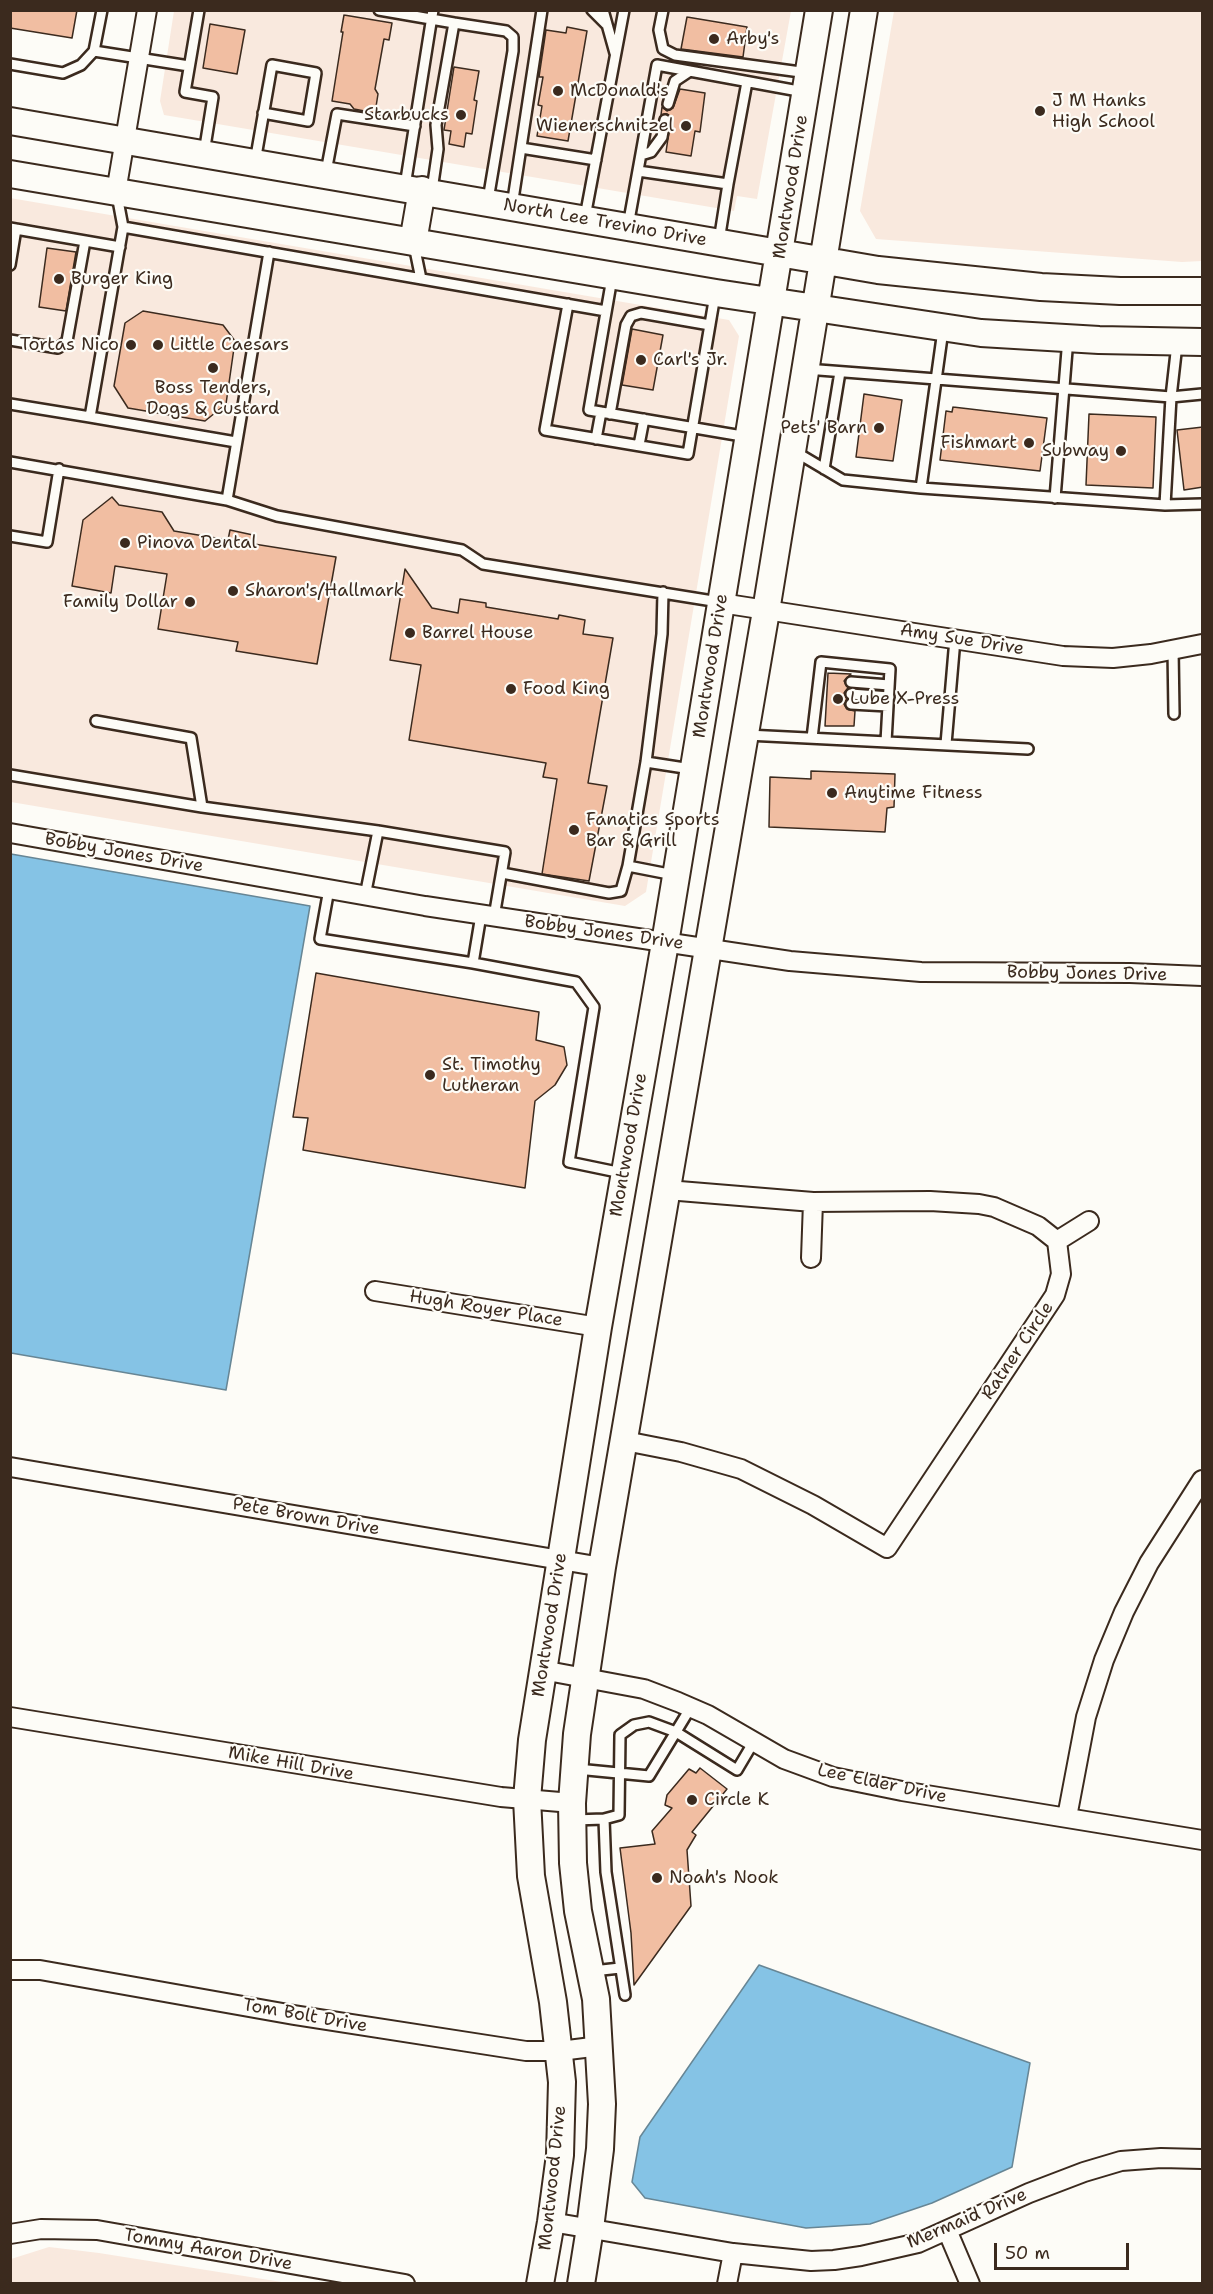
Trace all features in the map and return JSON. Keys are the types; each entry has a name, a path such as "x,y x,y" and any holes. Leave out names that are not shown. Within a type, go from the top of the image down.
{"main road":[{"name":"Montwood Drive","path":"540,2283 551,2222 562,2112 560,2051 531,1876 527,1799 542,1670 781,252 819,10"},
{"path":"581,2283 600,2149 602,2104 596,1999 578,1911 573,1863 574,1768 585,1677 766,611 864,10"},
{"name":"North Lee Trevino Drive","path":"10,121 878,270 1041,287 1120,291 1203,291"},
{"path":"10,174 716,293 981,333 1068,339 1203,342"},
{"path":"413,242 419,190"}],"street":[{"path":"116,192 147,10"},
{"name":"Amy Sue Drive","path":"722,603 1063,656 1113,658 1151,654 1203,644"},
{"name":"Bobby Jones Drive","path":"10,833 365,896 790,961 921,972 1203,976"},
{"path":"667,1190 813,1202 930,1201 979,1204 994,1207 1038,1226 1057,1241 1089,1221"},
{"path":"811,1258 813,1202"},
{"name":"Ratner Circle","path":"625,1441 681,1452 741,1469 813,1505 887,1548 1055,1295 1061,1274 1057,1241"},
{"name":"Hugh Royer Place","path":"375,1291 598,1327"},
{"name":"Pete Brown Drive","path":"10,1467 602,1567"},
{"path":"1067,1817 1086,1717 1104,1660 1124,1612 1149,1563 1203,1480"},
{"name":"Lee Elder Drive","path":"542,1670 644,1689 691,1707 784,1759 833,1777 902,1791 1203,1840"},
{"name":"Mike Hill Drive","path":"10,1717 272,1761 501,1797 527,1799 572,1812"},
{"name":"Tom Bolt Drive","path":"10,1970 40,1970 168,1994 526,2051 560,2051 600,2046"},
{"name":"Mermaid Drive","path":"551,2222 733,2253 811,2261 834,2260 918,2243 1029,2193 1102,2166 1161,2158 1203,2159"},
{"name":"Tommy Aaron Drive","path":"10,2234 41,2229 97,2230 405,2283"},
{"path":"947,2230 970,2283"},
{"path":"727,2283 733,2253"}],"lane":[{"path":"10,64 63,72 81,65 94,51 102,10"},
{"path":"199,10 185,92 213,97 204,153"},
{"path":"379,10 432,15 454,23 506,31 513,37 500,204"},
{"path":"592,10 606,24"},
{"path":"603,10 616,55"},
{"path":"585,219 624,10"},
{"path":"663,10 659,30 663,49 675,55 808,83"},
{"path":"500,204 521,148 542,11"},
{"path":"419,190 415,126 432,15"},
{"path":"419,190 438,149 436,125 454,23"},
{"path":"94,51 189,66"},
{"path":"255,162 272,65 316,73 308,121 264,113"},
{"path":"627,227 657,65 747,82 808,83"},
{"path":"668,104 675,81 690,71"},
{"path":"718,242 747,82"},
{"path":"326,174 337,114 415,126"},
{"path":"641,155 651,152 662,137 665,120"},
{"path":"521,148 596,160"},
{"path":"638,171 728,184"},
{"path":"90,417 123,227 116,192"},
{"path":"123,227 606,311"},
{"path":"10,265 13,228 120,247"},
{"path":"10,340 58,348 67,341 85,241"},
{"path":"413,242 421,279"},
{"path":"227,500 269,252"},
{"path":"612,275 589,410 749,437"},
{"path":"568,304 545,430 688,454 716,293"},
{"path":"596,439 606,413 626,325 632,316 641,313 710,325"},
{"path":"921,488 943,327"},
{"path":"1055,498 1068,339"},
{"path":"1165,505 1171,397 1177,342"},
{"path":"806,369 936,377 1171,397 1203,394"},
{"path":"824,469 840,372"},
{"path":"10,404 236,442"},
{"path":"639,446 644,419"},
{"path":"792,450 843,480 1055,498 1165,505 1203,504"},
{"path":"10,462 227,500 277,516 462,550 483,564 722,603"},
{"path":"10,537 47,543 59,470"},
{"path":"502,873 609,893 621,891 628,866 646,762 662,634 663,592"},
{"path":"946,744 955,639"},
{"path":"1173,649 1174,714"},
{"path":"812,738 822,693 821,662 890,669 886,742"},
{"path":"851,682 890,685"},
{"path":"851,699 889,702"},
{"path":"96,721 191,738 202,807"},
{"path":"745,735 1028,748"},
{"path":"646,762 694,769"},
{"path":"10,775 202,807 378,831 505,852 502,873 473,963"},
{"path":"365,896 378,831"},
{"path":"628,866 676,875"},
{"path":"329,889 320,939 576,982 594,1007 569,1162 624,1173"},
{"path":"574,1768 649,1776 691,1707"},
{"path":"572,1812 604,1819 619,1815 620,1735 634,1725 649,1722 676,1732 737,1770 753,1743"},
{"path":"604,1819 606,1872 625,1995"},
{"path":"590,1972 621,1968"}],"shaded area":[{"path":"174,11 791,11 757,199 737,196 734,211 164,115 160,101"},
{"name":"J M Hanks High School","path":"894,11 1202,11 1202,261 1182,262 876,239 860,211"},
{"path":"10,198 729,320 739,336 646,892 625,906 11,802"},
{"path":"49,2247 288,2283 11,2283 11,2259"}],"water":[{"path":"11,854 310,906 226,1390 11,1353"},
{"path":"759,1965 1030,2063 1012,2167 932,2203 870,2224 806,2228 645,2198 632,2182 640,2137"}],"building":[{"path":"10,10 77,10 72,38 10,28"},
{"path":"344,15 392,23 389,40 384,39 375,89 378,94 375,113 354,109 350,104 332,101"},
{"name":"Arby's","path":"687,17 747,27 743,57 681,49"},
{"path":"210,24 245,30 237,74 203,68"},
{"name":"McDonald's","path":"567,27 587,31 568,141 537,136 542,106 538,105 543,77 539,77 546,30 566,33"},
{"name":"Starbucks","path":"454,67 479,71 472,134 466,133 464,147 449,144 451,131 444,130"},
{"name":"Wienerschnitzel","path":"680,89 705,93 700,132 695,131 691,156 666,152 671,118 667,114 661,115 662,107 667,111 673,108"},
{"name":"Burger King","path":"47,248 76,252 66,311 39,307"},
{"path":"143,311 223,325 235,341 226,404 205,421 128,408 114,386 125,323"},
{"name":"Carl's Jr.","path":"632,329 663,335 653,390 622,385"},
{"name":"Pets' Barn","path":"864,394 902,400 893,461 856,457"},
{"path":"953,407 1047,418 1040,471 940,460 946,411 952,412"},
{"name":"Subway","path":"1089,414 1156,417 1153,488 1086,485"},
{"path":"1203,427 1203,487 1184,490 1177,430"},
{"path":"112,497 119,505 162,512 174,531 228,540 230,530 253,535 254,544 336,557 317,664 236,651 238,642 158,629 167,574 115,566 111,593 72,586 83,520"},
{"name":"Food King","path":"405,569 432,608 458,613 460,599 486,603 486,607 558,619 559,615 585,620 583,634 613,638 588,783 607,786 589,881 542,874 557,779 543,777 546,763 409,740 421,665 390,660"},
{"name":"Lube X-Press","path":"828,673 851,674 844,681 848,688 844,693 847,699 844,704 847,709 855,711 854,726 825,726"},
{"name":"Anytime Fitness","path":"811,771 895,774 894,807 887,808 885,832 769,827 770,777 811,779"},
{"name":"St. Timothy Lutheran","path":"316,973 539,1012 536,1040 564,1047 567,1065 555,1085 535,1101 525,1188 303,1150 308,1118 293,1117"},
{"name":"Noah's Nook","path":"700,1768 727,1789 692,1832 696,1835 687,1850 691,1906 634,1985 631,1933 620,1848 655,1844 652,1831 672,1808 665,1805 667,1795 689,1769 696,1773"}],"place":[{"name":"Arby's","path":"714,39"},
{"name":"McDonald's","path":"558,91"},
{"name":"J M Hanks High School","path":"1040,111"},
{"name":"Starbucks","path":"461,115"},
{"name":"Wienerschnitzel","path":"686,126"},
{"name":"Burger King","path":"59,279"},
{"name":"Tortas Nico","path":"131,345"},
{"name":"Little Caesars","path":"158,345"},
{"name":"Carl's Jr.","path":"641,360"},
{"name":"Boss Tenders, Dogs & Custard","path":"213,368"},
{"name":"Pets' Barn","path":"879,428"},
{"name":"Fishmart","path":"1029,443"},
{"name":"Subway","path":"1121,451"},
{"name":"Pinova Dental","path":"125,543"},
{"name":"Sharon's/Hallmark","path":"233,591"},
{"name":"Family Dollar","path":"190,602"},
{"name":"Barrel House","path":"410,633"},
{"name":"Food King","path":"511,689"},
{"name":"Lube X-Press","path":"838,699"},
{"name":"Anytime Fitness","path":"832,793"},
{"name":"Fanatics Sports Bar & Grill","path":"574,830"},
{"name":"St. Timothy Lutheran","path":"430,1075"},
{"name":"Circle K","path":"692,1800"},
{"name":"Noah's Nook","path":"657,1878"}]}
